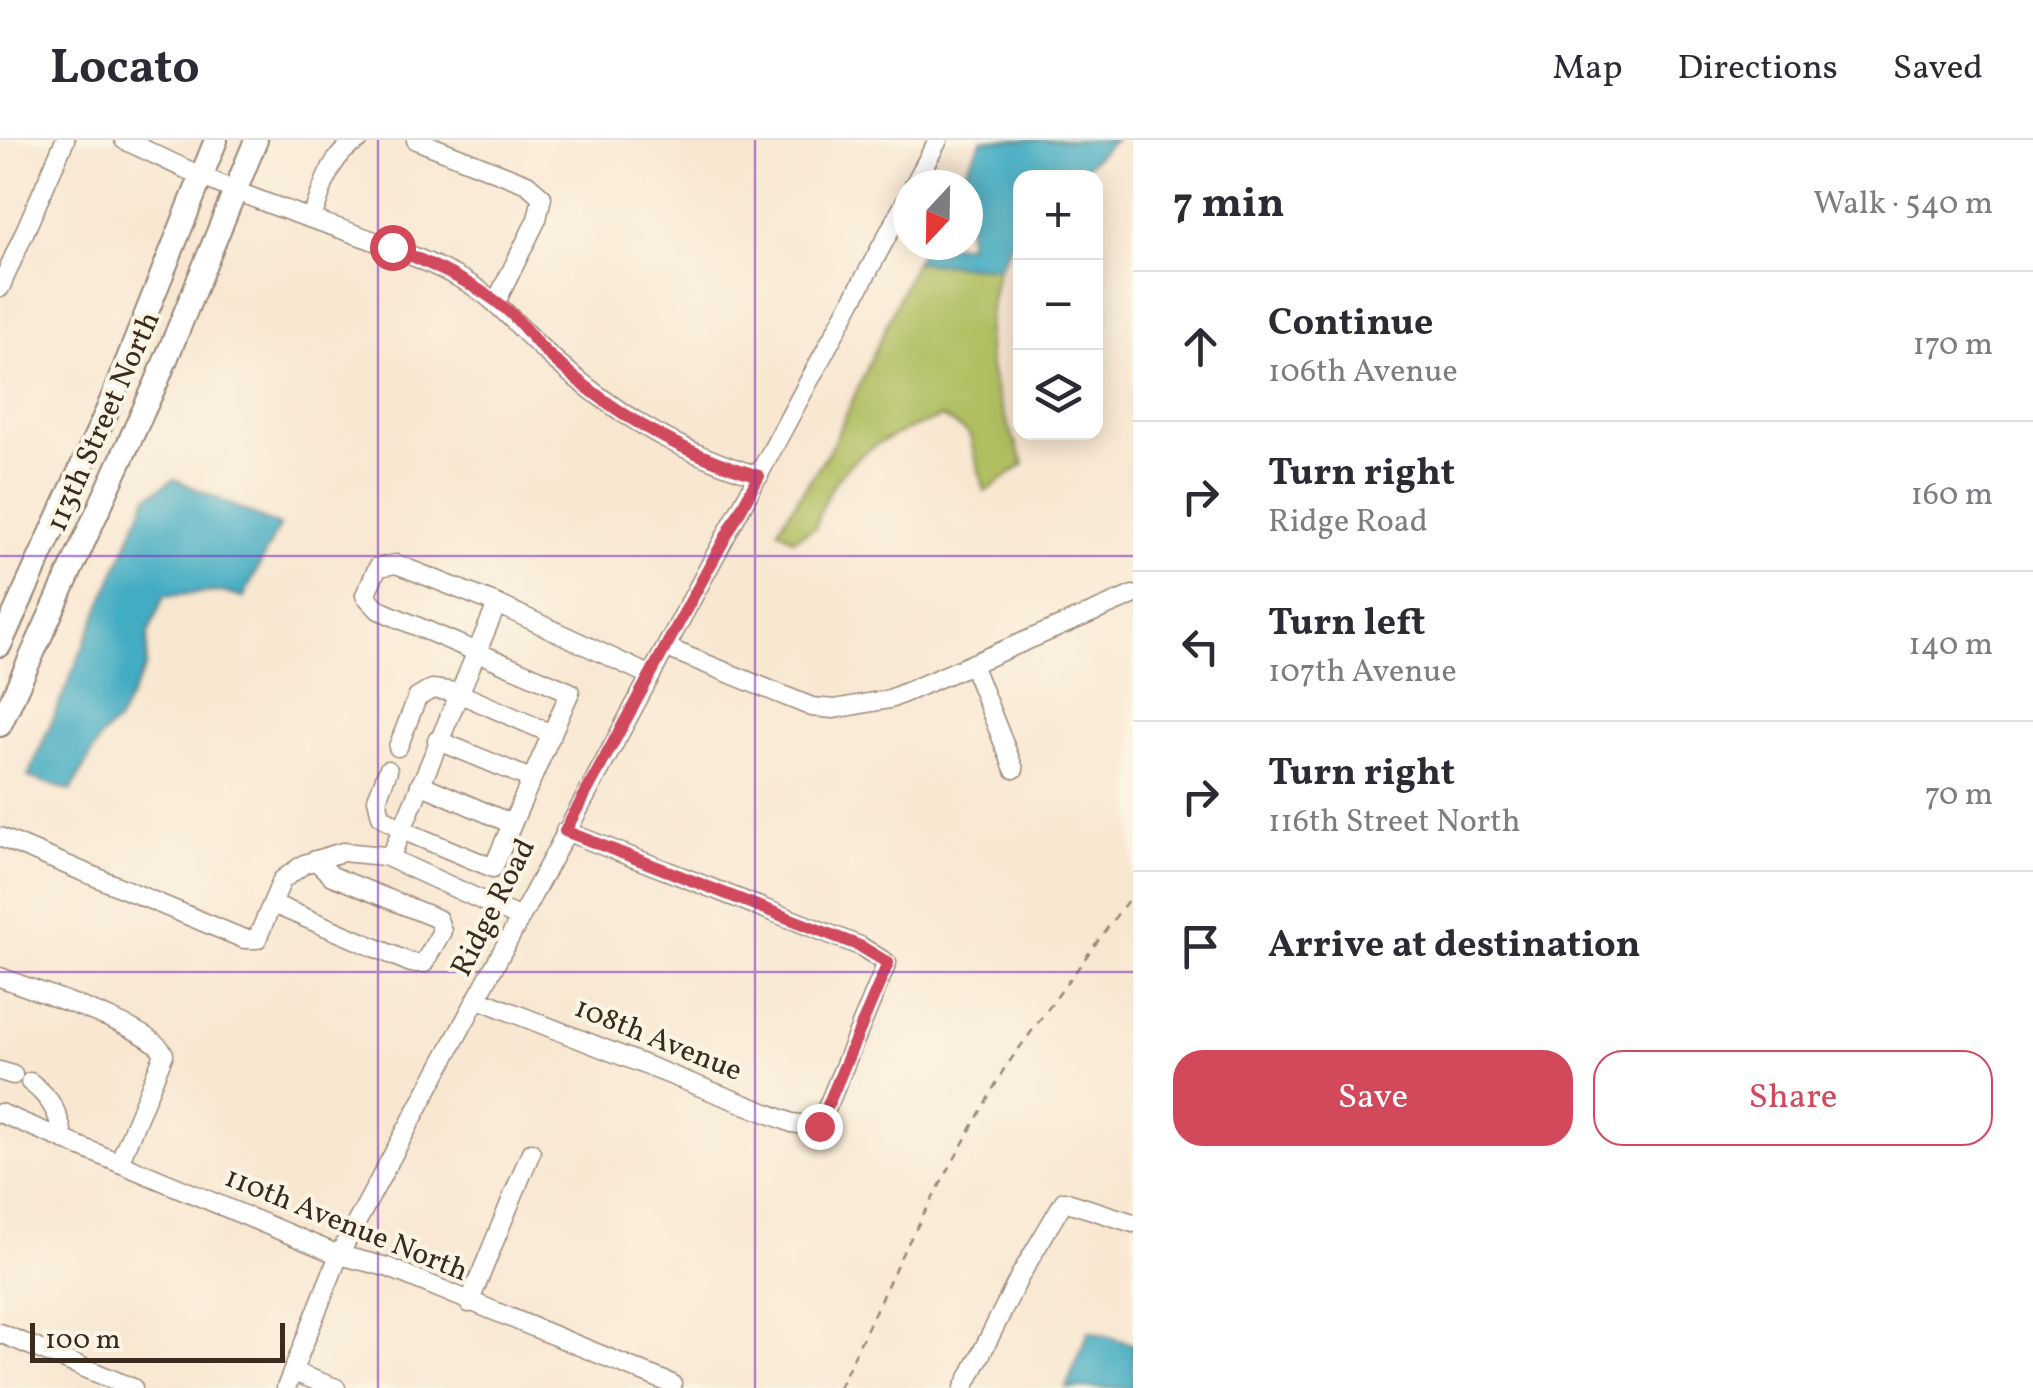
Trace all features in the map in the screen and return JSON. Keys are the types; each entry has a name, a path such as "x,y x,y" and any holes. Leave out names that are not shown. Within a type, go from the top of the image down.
{"main road":[{"name":"113th Street North","path":"0,644 107,410 216,140"},
{"name":"113th Street North","path":"0,725 157,381 256,140"}],"street":[{"path":"0,288 65,140"},
{"path":"124,140 235,191 392,247 465,281 496,302 547,354 644,430 722,465 759,476"},
{"path":"312,218 330,168 345,147 360,140"},
{"path":"416,140 527,184 542,197 537,219 496,302"},
{"path":"922,170 938,140"},
{"name":"Ridge Road","path":"290,1380 338,1255 893,225"},
{"path":"388,770 377,799 381,816 402,830 493,868 570,692 379,610 365,595 369,579 378,567 396,564 496,604 651,676"},
{"path":"667,648 812,707 834,709 890,699 1133,595"},
{"path":"390,858 456,692 496,604"},
{"path":"972,664 1014,769"},
{"path":"398,747 417,698 432,689 456,692 552,734"},
{"path":"437,740 532,780"},
{"path":"420,784 512,824"},
{"name":"108th Avenue","path":"478,999 792,1123 819,1126 888,963 860,946 565,831"},
{"path":"0,837 244,939 257,938 282,880 315,860 342,852 370,852 390,858 520,918"},
{"path":"272,904 411,963 424,964 442,931 438,919 332,876 315,860"},
{"path":"0,977 138,1032 162,1047 164,1054 119,1163"},
{"path":"14,1076 44,1092 58,1115 64,1140"},
{"name":"110th Avenue North","path":"0,1113 338,1255 387,1267 672,1384"},
{"path":"470,1303 532,1152"},
{"path":"964,1388 1020,1274 1064,1201 1133,1223"},
{"path":"0,1334 133,1388"},
{"path":"290,1380 336,1388"}],"path":[{"path":"840,1388 902,1254 1004,1069 1133,894"}],"green space":[{"path":"915,262 998,268 988,325 990,368 1024,464 985,492 969,434 942,417 897,434 861,454 834,484 815,528 793,539 778,529 831,448"}],"water":[{"path":"982,140 1115,140 1082,170 1013,170 1013,241 998,268 915,262 983,260 983,170 965,170"},
{"path":"174,479 279,526 243,598 221,592 164,596 148,634 146,666 118,721 101,737 71,791 28,777 147,497"},
{"path":"1089,1331 1133,1344 1133,1388 1066,1388"}],"route":[{"path":"392,247 465,281 508,310 547,354 644,430 722,465 759,476 565,831 860,946 888,963 819,1126"}]}
